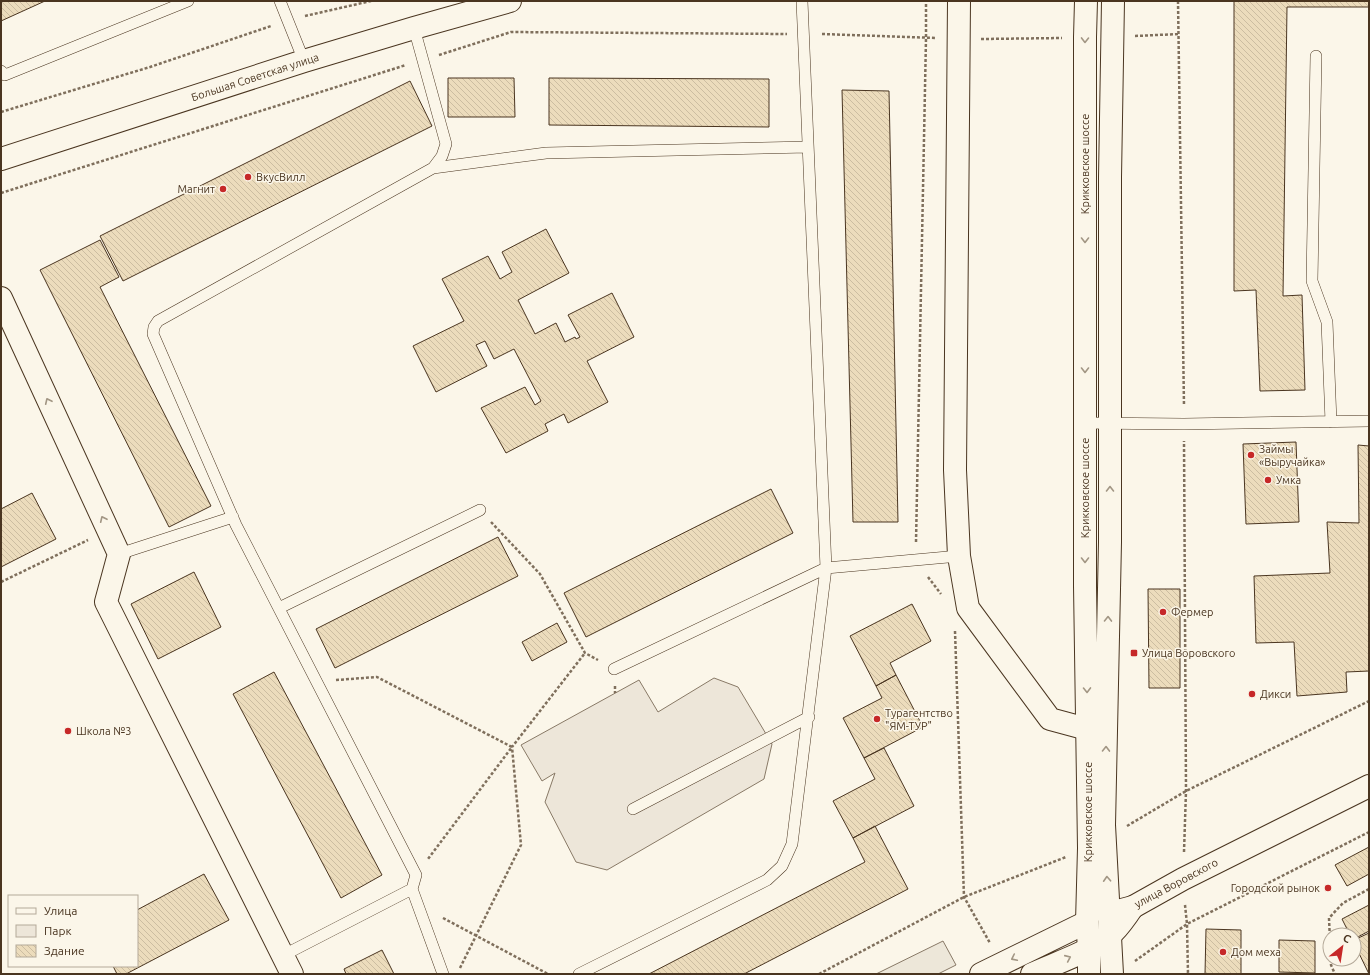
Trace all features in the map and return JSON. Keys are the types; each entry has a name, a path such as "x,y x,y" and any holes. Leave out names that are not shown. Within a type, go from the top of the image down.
{"street":[{"name":"Большая Советская улица","path":"1,159 304,61 510,1"},
{"path":"959,1 955,470 959,556 968,608 1050,719 1087,729"},
{"name":"Крикковское шоссе","path":"1086,1 1085,586 1087,729 1097,843 1087,922 1089,974"},
{"path":"1113,1 1110,177 1110,542 1097,843 1109,913 1109,936 1121,970"},
{"path":"1,298 119,554 106,602 287,965"},
{"name":"улица Воровского","path":"981,974 1087,922 1109,913 1133,906 1183,879 1369,786"},
{"path":"1032,974 1089,948 1109,936 1133,906"}],"lane":[{"path":"1,72 5,75 188,1"},
{"path":"280,1 304,61"},
{"path":"579,974 767,880 782,866 792,844 809,717 826,568 802,1"},
{"path":"414,28 446,144 442,156 433,168"},
{"path":"1316,56 1312,281 1327,322 1331,422"},
{"path":"443,974 412,889 416,875 233,517 153,334 154,327 158,321 164,317 433,168 546,153 808,147"},
{"path":"1085,423 1184,424 1369,422"},
{"path":"279,608 480,510"},
{"path":"119,554 233,517"},
{"path":"614,669 826,568 959,556"},
{"path":"633,809 809,717"},
{"path":"287,965 412,889"}],"path":[{"path":"1,112 150,67 287,20 371,1"},
{"path":"926,1 916,560 942,595"},
{"path":"1178,1 1184,424 1186,791 1183,879 1187,924 1188,974"},
{"path":"1,193 511,32 803,34 959,39 1085,37"},
{"path":"416,875 512,747 586,653 540,574 480,510"},
{"path":"1,582 88,539"},
{"path":"968,608 954,612 964,897 1001,964"},
{"path":"317,682 377,678 512,747"},
{"path":"819,974 964,897 1097,843 1186,791 1369,701"},
{"path":"457,974 521,845 512,747"},
{"path":"1121,970 1187,924 1369,832"},
{"path":"1329,927 1329,918 1343,903 1369,889"},
{"path":"418,905 548,974"}],"green space":[{"path":"714,678 738,687 772,744 764,779 607,870 576,862 545,802 555,773 542,781 521,745 639,680 658,712"}],"shaded area":[{"path":"943,941 956,965 938,974 876,974"}],"building":[{"path":"1,1 45,1 1,21"},
{"path":"1234,1 1369,1 1369,7 1287,7 1283,296 1302,295 1305,390 1260,391 1256,290 1234,291"},
{"path":"448,78 514,78 515,117 448,117"},
{"path":"549,78 769,79 769,127 549,125"},
{"path":"410,81 432,126 123,281 100,236"},
{"path":"842,90 889,91 898,522 853,522"},
{"path":"546,229 569,273 518,300 535,334 556,323 565,342 575,337 576,339 580,337 568,315 612,293 634,337 587,361 608,402 568,423 564,414 545,424 548,431 506,453 481,408 525,387 535,405 541,401 514,349 494,359 485,341 476,345 487,366 436,392 413,346 464,321 442,279 488,256 500,279 512,272 502,252"},
{"path":"100,240 119,277 100,287 211,506 169,527 40,270"},
{"path":"1296,442 1299,522 1246,524 1243,444"},
{"path":"1358,445 1369,446 1369,671 1346,672 1347,692 1297,696 1294,642 1256,643 1254,576 1330,573 1327,522 1359,523"},
{"path":"771,489 793,533 586,637 564,593"},
{"path":"32,493 56,539 1,567 1,509"},
{"path":"498,537 518,576 335,668 316,629"},
{"path":"194,572 221,627 158,659 131,604"},
{"path":"1148,589 1180,589 1180,688 1149,688"},
{"path":"912,604 931,641 890,663 896,675 876,686 850,636"},
{"path":"557,623 567,642 532,661 522,642"},
{"path":"274,672 382,875 341,898 233,694"},
{"path":"896,675 923,727 864,758 843,718 882,698 876,686"},
{"path":"884,748 914,806 853,838 833,801 875,779 864,758"},
{"path":"875,826 908,889 744,974 649,974 865,862 853,838"},
{"path":"1369,847 1369,874 1347,886 1335,865"},
{"path":"204,874 229,920 126,974 117,974 114,967 138,967 138,909"},
{"path":"1369,905 1369,931 1362,935 1362,927 1346,927 1342,919"},
{"name":"Дом меха","path":"1206,929 1241,930 1241,974 1205,974"},
{"path":"1369,933 1369,974 1362,960 1362,936"},
{"path":"1279,940 1315,941 1315,973 1279,972"},
{"path":"382,950 394,974 346,974 344,969"}],"place":[{"name":"ВкусВилл","path":"248,177"},
{"name":"Магнит","path":"223,189"},
{"name":"Займы «Выручайка»","path":"1251,455"},
{"name":"Умка","path":"1268,480"},
{"name":"Фермер","path":"1163,612"},
{"name":"Улица Воровского","path":"1134,653"},
{"name":"Дикси","path":"1252,694"},
{"name":"Турагентство \"ЯМ-ТУР\"","path":"877,719"},
{"name":"Школа №3","path":"68,731"},
{"name":"Городской рынок","path":"1328,888"},
{"name":"Дом меха","path":"1223,952"}]}
